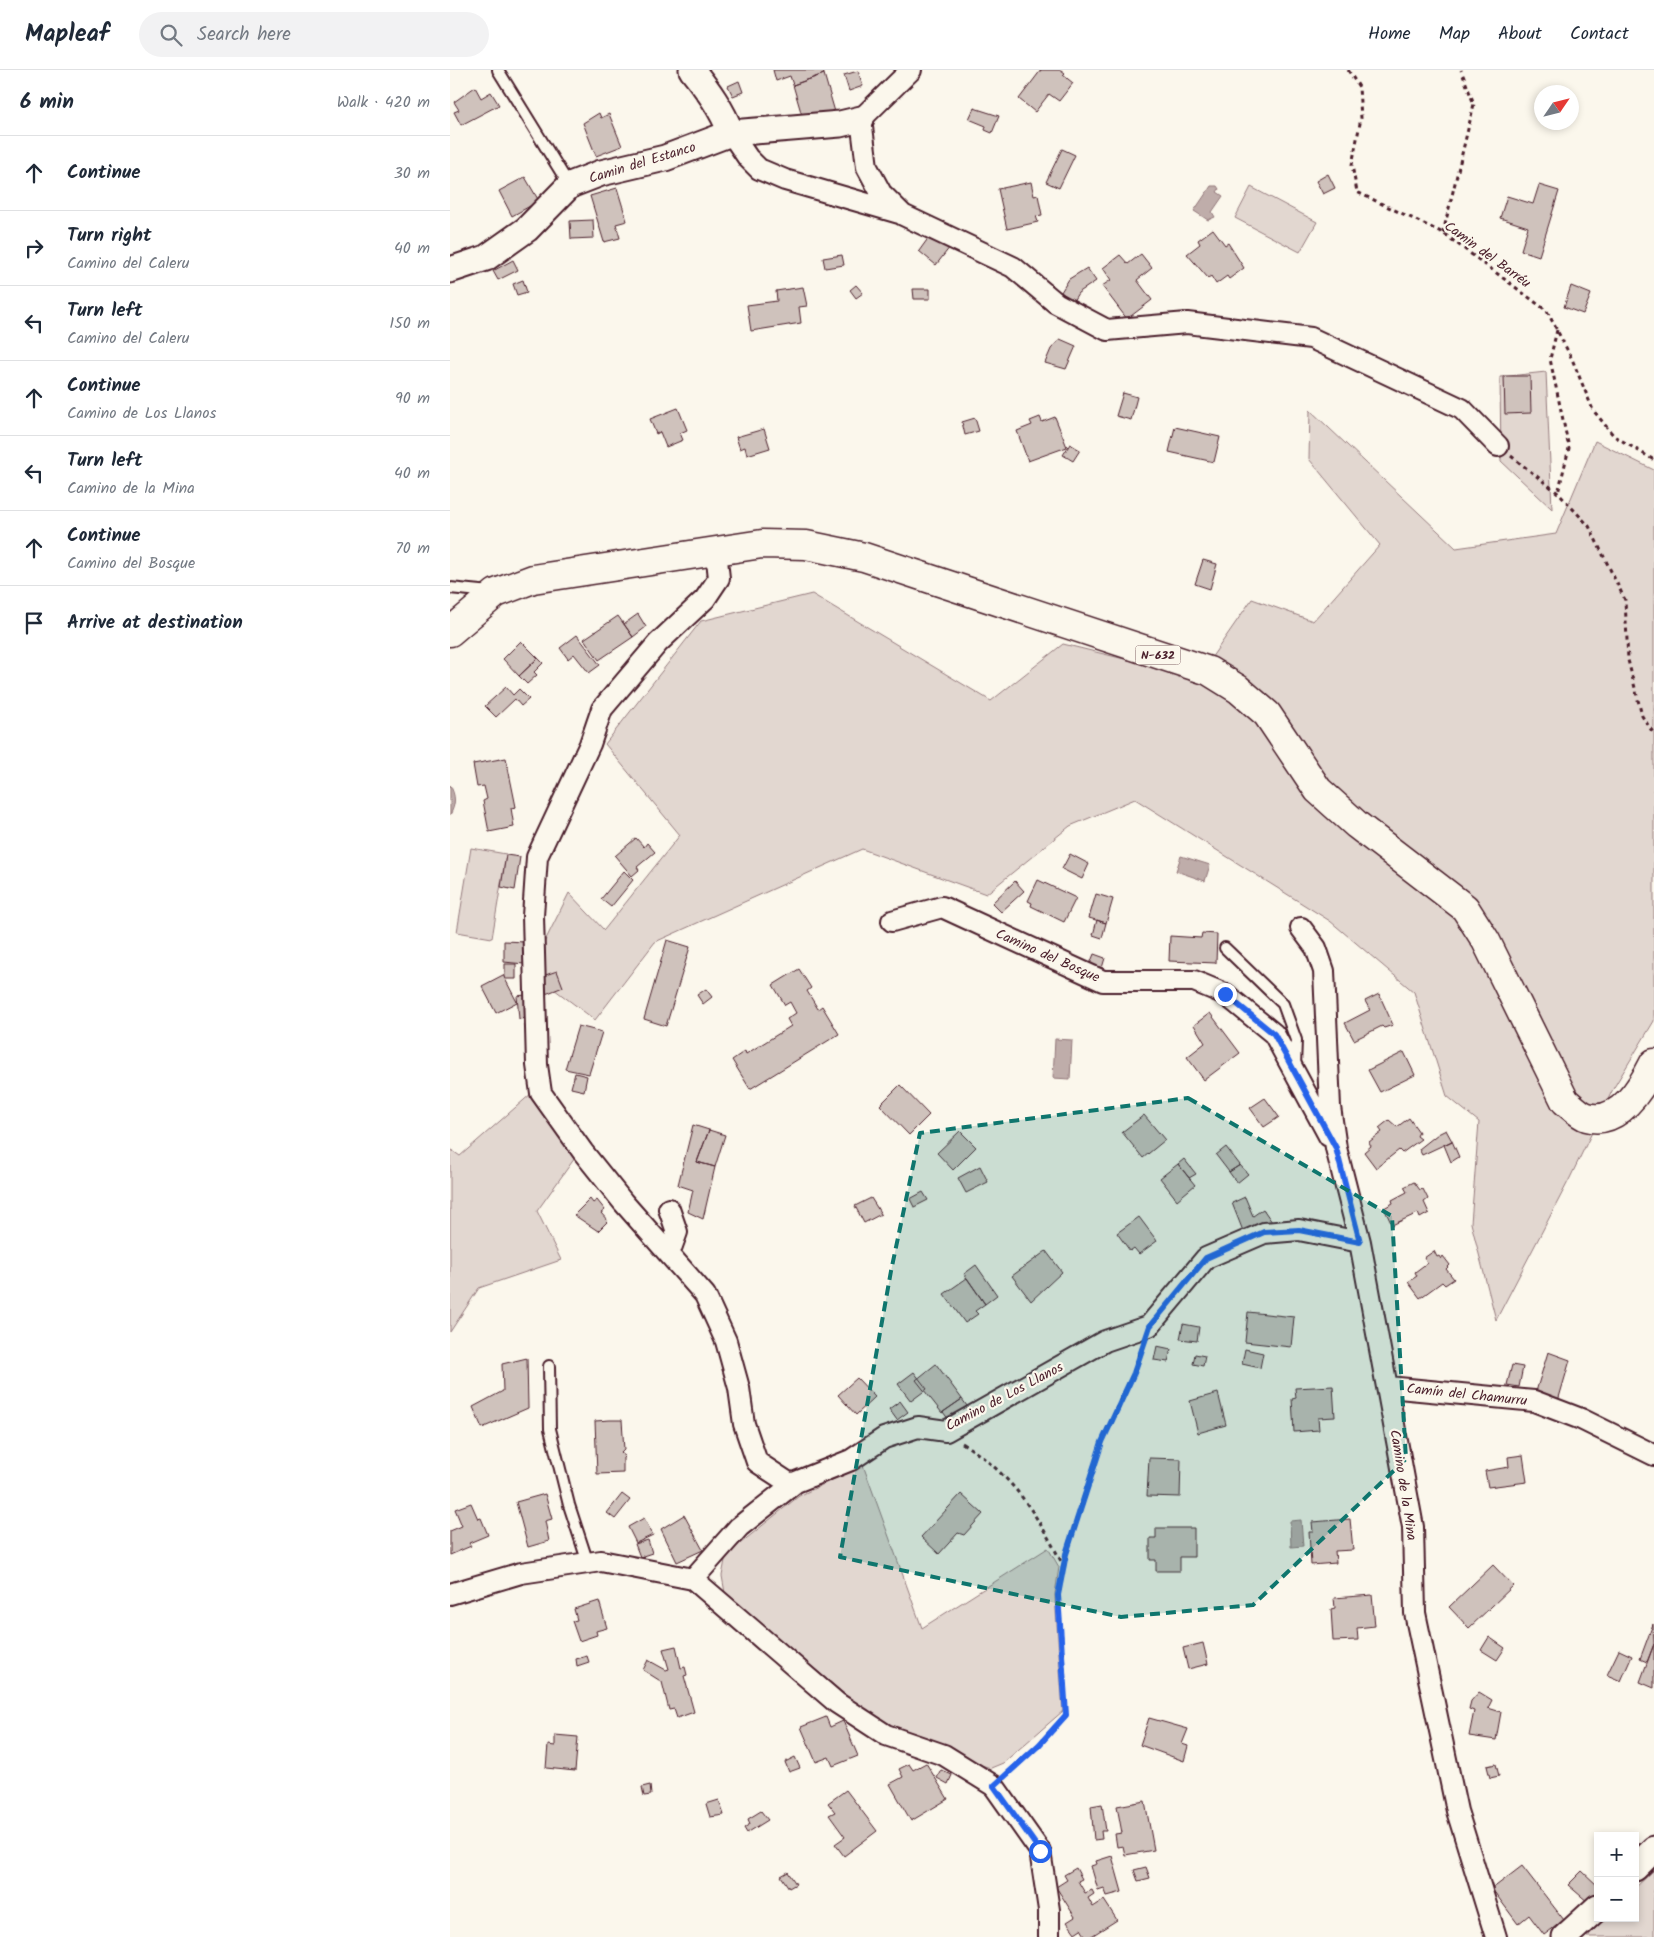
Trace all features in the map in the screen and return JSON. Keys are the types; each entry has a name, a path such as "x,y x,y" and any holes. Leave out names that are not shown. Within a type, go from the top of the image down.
{"highway":[{"name":"N-632","path":"450,632 496,593 533,579 762,544 806,545 864,557 1209,671 1238,689 1267,714 1318,790 1357,825 1465,908 1486,941 1565,1101 1586,1117 1610,1117 1629,1101 1654,1063"}],"street":[{"path":"692,70 713,97 725,117 730,133 748,158 759,169 785,180 903,215 1013,267 1056,303 1108,330 1187,323 1311,338 1462,409 1482,427 1498,446"},
{"path":"903,215 881,193 867,167 861,119 911,70"},
{"name":"Camin del Estanco","path":"450,270 486,258 527,229 570,185 601,173 665,158 730,133 840,124 861,119"},
{"path":"716,551 719,578 705,599 658,643 602,709 590,744 537,858 534,896 537,1065 541,1093 583,1152 623,1202 705,1295 726,1341 739,1388 744,1424 756,1462 792,1485"},
{"name":"Camino del Bosque","path":"892,921 942,907 1103,981 1194,980 1225,994 1274,1034 1336,1148"},
{"path":"1301,928 1316,948 1324,971 1330,1107 1336,1148"},
{"name":"Camino de la Mina","path":"1336,1148 1360,1242 1413,1528 1414,1613 1457,1811 1496,1937"},
{"path":"669,1209 677,1232 669,1254"},
{"path":"1150,1326 1206,1258 1264,1232 1299,1230 1360,1242"},
{"name":"Camino de Los Llanos","path":"693,1579 740,1527 792,1485 852,1460 884,1438 918,1427 946,1431 1104,1341 1150,1326"},
{"name":"Camín del Chamurru","path":"1388,1386 1534,1401 1581,1419 1654,1455"},
{"path":"450,1594 521,1573 601,1561 693,1579 837,1704 886,1735 944,1755 994,1786 1040,1851 1050,1910 1049,1937"},
{"path":"1639,1864 1654,1849"},
{"path":"1565,1937 1594,1911"}],"lane":[{"path":"498,70 570,185"},
{"path":"450,588 496,593"},
{"path":"1225,948 1283,1004 1296,1040 1295,1073"},
{"path":"549,1366 550,1429 569,1505 588,1563"}],"path":[{"name":"Camin del Barréu","path":"1348,70 1359,88 1361,118 1352,166 1358,192 1442,233 1548,311 1572,360 1593,410 1614,436 1654,460"},
{"path":"1442,233 1474,104 1461,70"},
{"path":"1557,330 1550,359 1569,448 1558,492"},
{"path":"1498,446 1558,492 1589,526 1625,600 1628,660 1642,716 1654,734"},
{"path":"994,1786 1039,1745 1066,1715 1058,1595 1063,1566 1102,1442 1134,1373 1150,1326"},
{"path":"946,1431 982,1456 1009,1480 1027,1501 1063,1566"}],"highlighted area":[{"path":"1188,1098 1392,1216 1406,1459 1253,1605 1121,1617 840,1557 891,1271 920,1133"}],"shaded area":[{"path":"1211,186 1217,186 1219,189 1217,192 1223,196 1212,212 1215,217 1208,220 1194,211"},
{"path":"1251,187 1317,222 1300,252 1235,218"},
{"path":"1546,372 1552,509 1501,461 1500,377"},
{"path":"1310,410 1456,548 1556,534 1595,441 1654,470 1654,1021 1613,1089 1570,1178 1496,1320 1471,1223 1479,1122 1447,1096 1414,992 1330,921 1135,799 1070,826 986,894 862,849 655,942 595,1020 530,971 569,893 604,930 680,835 605,744 701,621 812,594 991,701 1063,644 1198,677 1252,599 1313,621 1380,545 1309,459"},
{"path":"450,785 454,800 450,815"},
{"path":"471,848 506,854 492,938 457,932"},
{"path":"1181,856 1210,865 1205,881 1176,871"},
{"path":"1055,1039 1072,1040 1070,1079 1053,1078"},
{"path":"532,1093 577,1155 537,1211 561,1260 479,1288 450,1332 450,1149 460,1156"},
{"path":"863,1465 922,1628 1048,1548 1059,1567 1055,1595 1063,1711 1003,1763 991,1768 981,1765 921,1736 884,1723 848,1697 725,1593 722,1576 726,1555 799,1496"},
{"path":"1301,1520 1303,1546 1291,1547 1290,1521"},
{"path":"1654,1870 1654,1937 1587,1937 1601,1922 1639,1922 1639,1884"}],"building":[{"path":"773,70 823,70 824,74 793,85 790,76 776,81"},
{"path":"1041,70 1061,70 1065,73 1063,75 1073,83 1059,101 1049,94 1035,112 1019,99"},
{"path":"858,71 863,86 849,91 844,75"},
{"path":"824,74 835,112 812,120 803,119 793,85"},
{"path":"739,81 743,92 733,96 728,86"},
{"path":"475,87 481,98 491,92 499,105 461,125 454,112 459,110 454,102"},
{"path":"974,108 999,116 992,133 985,130 986,126 969,119"},
{"path":"599,113 601,118 609,114 622,146 596,156 583,123"},
{"path":"1062,149 1075,155 1059,188 1046,182"},
{"path":"1328,174 1335,188 1323,194 1316,181"},
{"path":"525,177 539,201 512,216 499,191"},
{"path":"1031,182 1034,196 1038,195 1042,215 1036,216 1038,222 1007,229 998,189"},
{"path":"1539,185 1559,191 1539,256 1521,250 1528,227 1500,218 1507,196 1533,204"},
{"path":"617,188 627,221 616,224 620,238 604,242 590,196"},
{"path":"593,220 594,238 571,239 570,221"},
{"path":"1213,229 1225,245 1228,243 1244,268 1229,279 1227,276 1216,284 1211,276 1208,278 1187,254 1200,244 1198,240"},
{"path":"932,233 950,247 936,265 919,251"},
{"path":"1141,254 1152,268 1137,280 1152,300 1127,319 1102,286 1111,280 1103,268 1120,255 1128,264"},
{"path":"842,255 844,265 825,268 823,258"},
{"path":"513,260 518,270 498,280 493,271"},
{"path":"1087,268 1096,281 1078,293 1073,301 1061,292 1069,279"},
{"path":"523,280 527,292 517,295 513,284"},
{"path":"856,285 863,293 856,298 850,290"},
{"path":"1571,286 1591,294 1583,314 1564,307"},
{"path":"803,287 807,306 799,307 801,323 751,331 747,305 777,301 776,291"},
{"path":"913,289 930,289 930,299 914,299"},
{"path":"1060,339 1076,346 1066,369 1045,363 1051,349"},
{"path":"1504,376 1530,376 1531,413 1505,414"},
{"path":"1123,393 1137,397 1131,420 1116,416"},
{"path":"678,408 687,430 680,433 683,440 666,447 660,432 656,434 650,419"},
{"path":"1040,417 1042,422 1055,417 1067,447 1028,461 1017,431 1032,425 1030,421"},
{"path":"975,418 979,431 965,435 962,422"},
{"path":"1175,427 1220,437 1214,462 1169,452"},
{"path":"764,429 770,448 747,455 745,447 740,449 736,437"},
{"path":"1070,444 1080,450 1073,461 1063,455"},
{"path":"1203,560 1217,564 1210,589 1195,584"},
{"path":"638,614 646,627 633,637 624,624"},
{"path":"618,616 633,637 599,660 584,639"},
{"path":"577,635 600,665 589,673 574,654 568,659 560,648"},
{"path":"521,641 538,658 519,676 503,659"},
{"path":"538,658 543,663 534,672 537,675 527,684 519,676"},
{"path":"506,687 513,695 519,689 529,699 521,706 515,699 496,717 485,706"},
{"path":"506,758 516,807 511,808 514,827 489,832 483,801 487,799 484,786 477,787 473,764"},
{"path":"636,838 644,847 647,843 655,852 637,867 639,870 632,876 615,856"},
{"path":"1070,854 1089,864 1082,879 1062,869"},
{"path":"506,855 520,857 515,890 501,887"},
{"path":"624,871 633,880 611,907 601,899"},
{"path":"1038,880 1076,898 1064,922 1031,906 1032,903 1028,901"},
{"path":"1015,881 1024,891 1001,912 992,903"},
{"path":"1096,894 1113,899 1106,923 1089,918"},
{"path":"1097,920 1106,923 1102,938 1093,935"},
{"path":"1202,933 1217,934 1216,963 1169,961 1170,936 1201,938"},
{"path":"667,940 690,947 666,1026 644,1019"},
{"path":"504,941 525,942 524,964 504,962"},
{"path":"1094,954 1105,958 1102,968 1090,964"},
{"path":"505,964 516,964 516,979 505,979"},
{"path":"799,969 811,988 807,991 818,1009 822,1006 839,1034 750,1089 732,1060 745,1051 746,1054 791,1026 787,1019 796,1013 790,1002 785,1005 773,985"},
{"path":"557,971 563,987 543,995 537,978"},
{"path":"503,975 517,1002 496,1013 482,986"},
{"path":"706,989 712,997 703,1004 697,995"},
{"path":"1379,994 1393,1025 1384,1028 1382,1026 1354,1040 1345,1023 1370,1010 1365,1001"},
{"path":"525,995 527,1018 519,1019 517,996"},
{"path":"1210,1013 1240,1053 1204,1080 1187,1057 1205,1043 1194,1025"},
{"path":"578,1026 602,1032 589,1074 565,1069"},
{"path":"1404,1052 1415,1075 1380,1092 1368,1070"},
{"path":"575,1073 587,1076 584,1091 571,1088"},
{"path":"900,1085 929,1115 909,1135 880,1105"},
{"path":"1265,1098 1279,1117 1264,1127 1250,1108"},
{"path":"1144,1115 1165,1140 1143,1158 1122,1132"},
{"path":"1409,1118 1419,1132 1417,1136 1421,1139 1402,1153 1399,1150 1376,1168 1364,1152 1371,1146 1369,1142 1382,1132 1379,1128 1389,1120 1397,1127"},
{"path":"693,1125 709,1130 697,1162 715,1167 703,1219 688,1212 693,1190 678,1185"},
{"path":"709,1130 725,1135 715,1167 697,1162"},
{"path":"1446,1130 1452,1141 1422,1155 1419,1149"},
{"path":"960,1131 976,1147 953,1170 937,1153"},
{"path":"1452,1141 1459,1157 1451,1162 1444,1145"},
{"path":"1226,1147 1240,1165 1229,1172 1216,1155"},
{"path":"1184,1159 1196,1174 1189,1178 1178,1164"},
{"path":"1178,1164 1195,1185 1177,1200 1160,1178"},
{"path":"1240,1165 1248,1174 1237,1183 1229,1172"},
{"path":"980,1166 988,1182 966,1193 958,1178"},
{"path":"1414,1182 1420,1190 1423,1189 1428,1199 1424,1202 1429,1213 1420,1218 1418,1213 1392,1225 1384,1208 1393,1203 1392,1200 1407,1192 1404,1187"},
{"path":"923,1192 928,1200 914,1207 910,1199"},
{"path":"1245,1197 1253,1216 1263,1209 1272,1222 1243,1231 1232,1203"},
{"path":"871,1198 881,1214 864,1223 855,1206"},
{"path":"590,1199 593,1203 597,1200 605,1210 601,1213 608,1221 598,1231 574,1215"},
{"path":"1139,1217 1157,1241 1139,1254 1134,1248 1130,1251 1117,1233"},
{"path":"1046,1251 1062,1272 1031,1301 1012,1276"},
{"path":"1434,1251 1437,1257 1439,1256 1441,1259 1443,1256 1450,1265 1446,1269 1454,1279 1445,1285 1442,1282 1420,1298 1408,1282 1417,1276 1415,1272 1427,1263 1424,1258"},
{"path":"976,1265 997,1295 985,1304 964,1274"},
{"path":"967,1278 985,1304 975,1311 978,1314 965,1323 944,1294"},
{"path":"1248,1312 1294,1317 1291,1347 1245,1342"},
{"path":"1183,1324 1199,1327 1197,1341 1180,1339"},
{"path":"1157,1346 1171,1349 1168,1362 1154,1360"},
{"path":"1245,1349 1263,1353 1260,1368 1242,1364"},
{"path":"1548,1352 1570,1360 1558,1401 1535,1395"},
{"path":"1195,1354 1205,1356 1203,1366 1193,1364"},
{"path":"527,1358 528,1408 482,1428 473,1407 503,1391 502,1364"},
{"path":"936,1364 962,1399 942,1413 916,1380"},
{"path":"1512,1365 1523,1367 1519,1387 1507,1385"},
{"path":"914,1372 927,1389 911,1401 898,1384"},
{"path":"857,1378 875,1397 856,1415 838,1395"},
{"path":"1333,1386 1335,1417 1318,1418 1319,1430 1294,1432 1292,1399 1296,1398 1295,1388"},
{"path":"1218,1393 1226,1425 1198,1433 1190,1401"},
{"path":"962,1399 967,1406 949,1420 943,1412"},
{"path":"900,1401 908,1412 897,1420 889,1409"},
{"path":"622,1420 624,1450 621,1453 625,1456 623,1458 623,1473 597,1474 595,1421"},
{"path":"1523,1455 1527,1482 1488,1487 1485,1471 1509,1467 1508,1457"},
{"path":"1149,1458 1181,1459 1180,1497 1147,1496"},
{"path":"545,1494 552,1519 545,1521 549,1541 528,1547 516,1502"},
{"path":"622,1494 630,1500 615,1519 607,1513"},
{"path":"961,1494 983,1514 964,1535 958,1533 939,1554 921,1537"},
{"path":"471,1503 478,1519 481,1518 488,1535 469,1543 471,1546 450,1555 450,1531 462,1526 455,1509"},
{"path":"684,1515 703,1550 677,1562 661,1529"},
{"path":"644,1518 653,1535 636,1543 628,1527"},
{"path":"1350,1519 1353,1550 1335,1551 1336,1563 1311,1565 1309,1532 1313,1532 1312,1522"},
{"path":"1156,1528 1194,1528 1194,1557 1180,1557 1180,1571 1156,1571 1156,1560 1150,1560 1150,1538 1156,1538"},
{"path":"648,1540 652,1553 640,1557 635,1544"},
{"path":"1493,1565 1513,1586 1469,1628 1449,1607"},
{"path":"1372,1595 1375,1626 1357,1628 1358,1640 1333,1641 1331,1609 1335,1608 1334,1598"},
{"path":"599,1601 607,1628 596,1631 597,1635 579,1641 572,1621 577,1620 574,1609"},
{"path":"1653,1624 1654,1644 1647,1662 1640,1659"},
{"path":"1489,1637 1505,1648 1497,1660 1481,1650"},
{"path":"1203,1643 1208,1664 1188,1669 1183,1648"},
{"path":"1654,1644 1654,1688 1640,1682"},
{"path":"676,1646 681,1668 685,1667 687,1675 684,1676 694,1712 677,1718 674,1709 669,1710 662,1682 643,1670 648,1660 666,1670 669,1669 663,1649"},
{"path":"1619,1650 1632,1656 1621,1681 1607,1675"},
{"path":"587,1656 589,1662 577,1666 576,1659"},
{"path":"1479,1692 1492,1700 1488,1708 1501,1712 1496,1740 1469,1736 1474,1711 1469,1709 1471,1701"},
{"path":"826,1717 830,1727 843,1721 858,1756 833,1766 829,1757 816,1762 801,1727"},
{"path":"1149,1718 1188,1729 1182,1744 1188,1746 1184,1761 1140,1745"},
{"path":"555,1735 578,1737 575,1771 546,1768 548,1745 555,1746"},
{"path":"795,1757 800,1768 789,1772 785,1762"},
{"path":"926,1763 948,1799 911,1821 890,1784 903,1777 899,1769 909,1764 913,1770"},
{"path":"1496,1764 1499,1776 1490,1778 1487,1766"},
{"path":"941,1770 952,1775 948,1784 937,1778"},
{"path":"650,1785 651,1795 644,1796 642,1787"},
{"path":"846,1790 877,1831 844,1856 835,1844 845,1837 829,1815 835,1812 828,1803"},
{"path":"719,1800 724,1815 710,1817 706,1804"},
{"path":"1145,1801 1154,1850 1125,1855 1123,1846 1117,1847 1115,1834 1122,1833 1117,1806"},
{"path":"1102,1804 1106,1831 1101,1831 1102,1839 1094,1840 1091,1806"},
{"path":"761,1811 768,1820 747,1833 744,1828 750,1824 748,1819"},
{"path":"1112,1856 1122,1892 1107,1896 1104,1888 1098,1890 1091,1866 1097,1864 1096,1861"},
{"path":"1522,1866 1564,1920 1544,1935 1529,1915 1518,1924 1492,1889"},
{"path":"1146,1867 1150,1878 1138,1881 1134,1870"},
{"path":"1076,1868 1082,1879 1078,1881 1085,1893 1092,1890 1094,1894 1088,1898 1093,1907 1104,1900 1117,1920 1090,1937 1086,1937 1081,1929 1075,1933 1067,1922 1075,1917 1056,1887 1067,1880 1064,1875"},
{"path":"1582,1871 1594,1882 1594,1895 1588,1902 1568,1885"},
{"path":"788,1872 796,1884 789,1888 781,1876"}],"route":[{"path":"1040,1851 994,1786 1039,1745 1066,1715 1058,1595 1066,1554 1102,1442 1134,1373 1150,1326 1206,1258 1264,1232 1299,1230 1360,1242 1336,1148 1274,1034 1225,994"}]}
